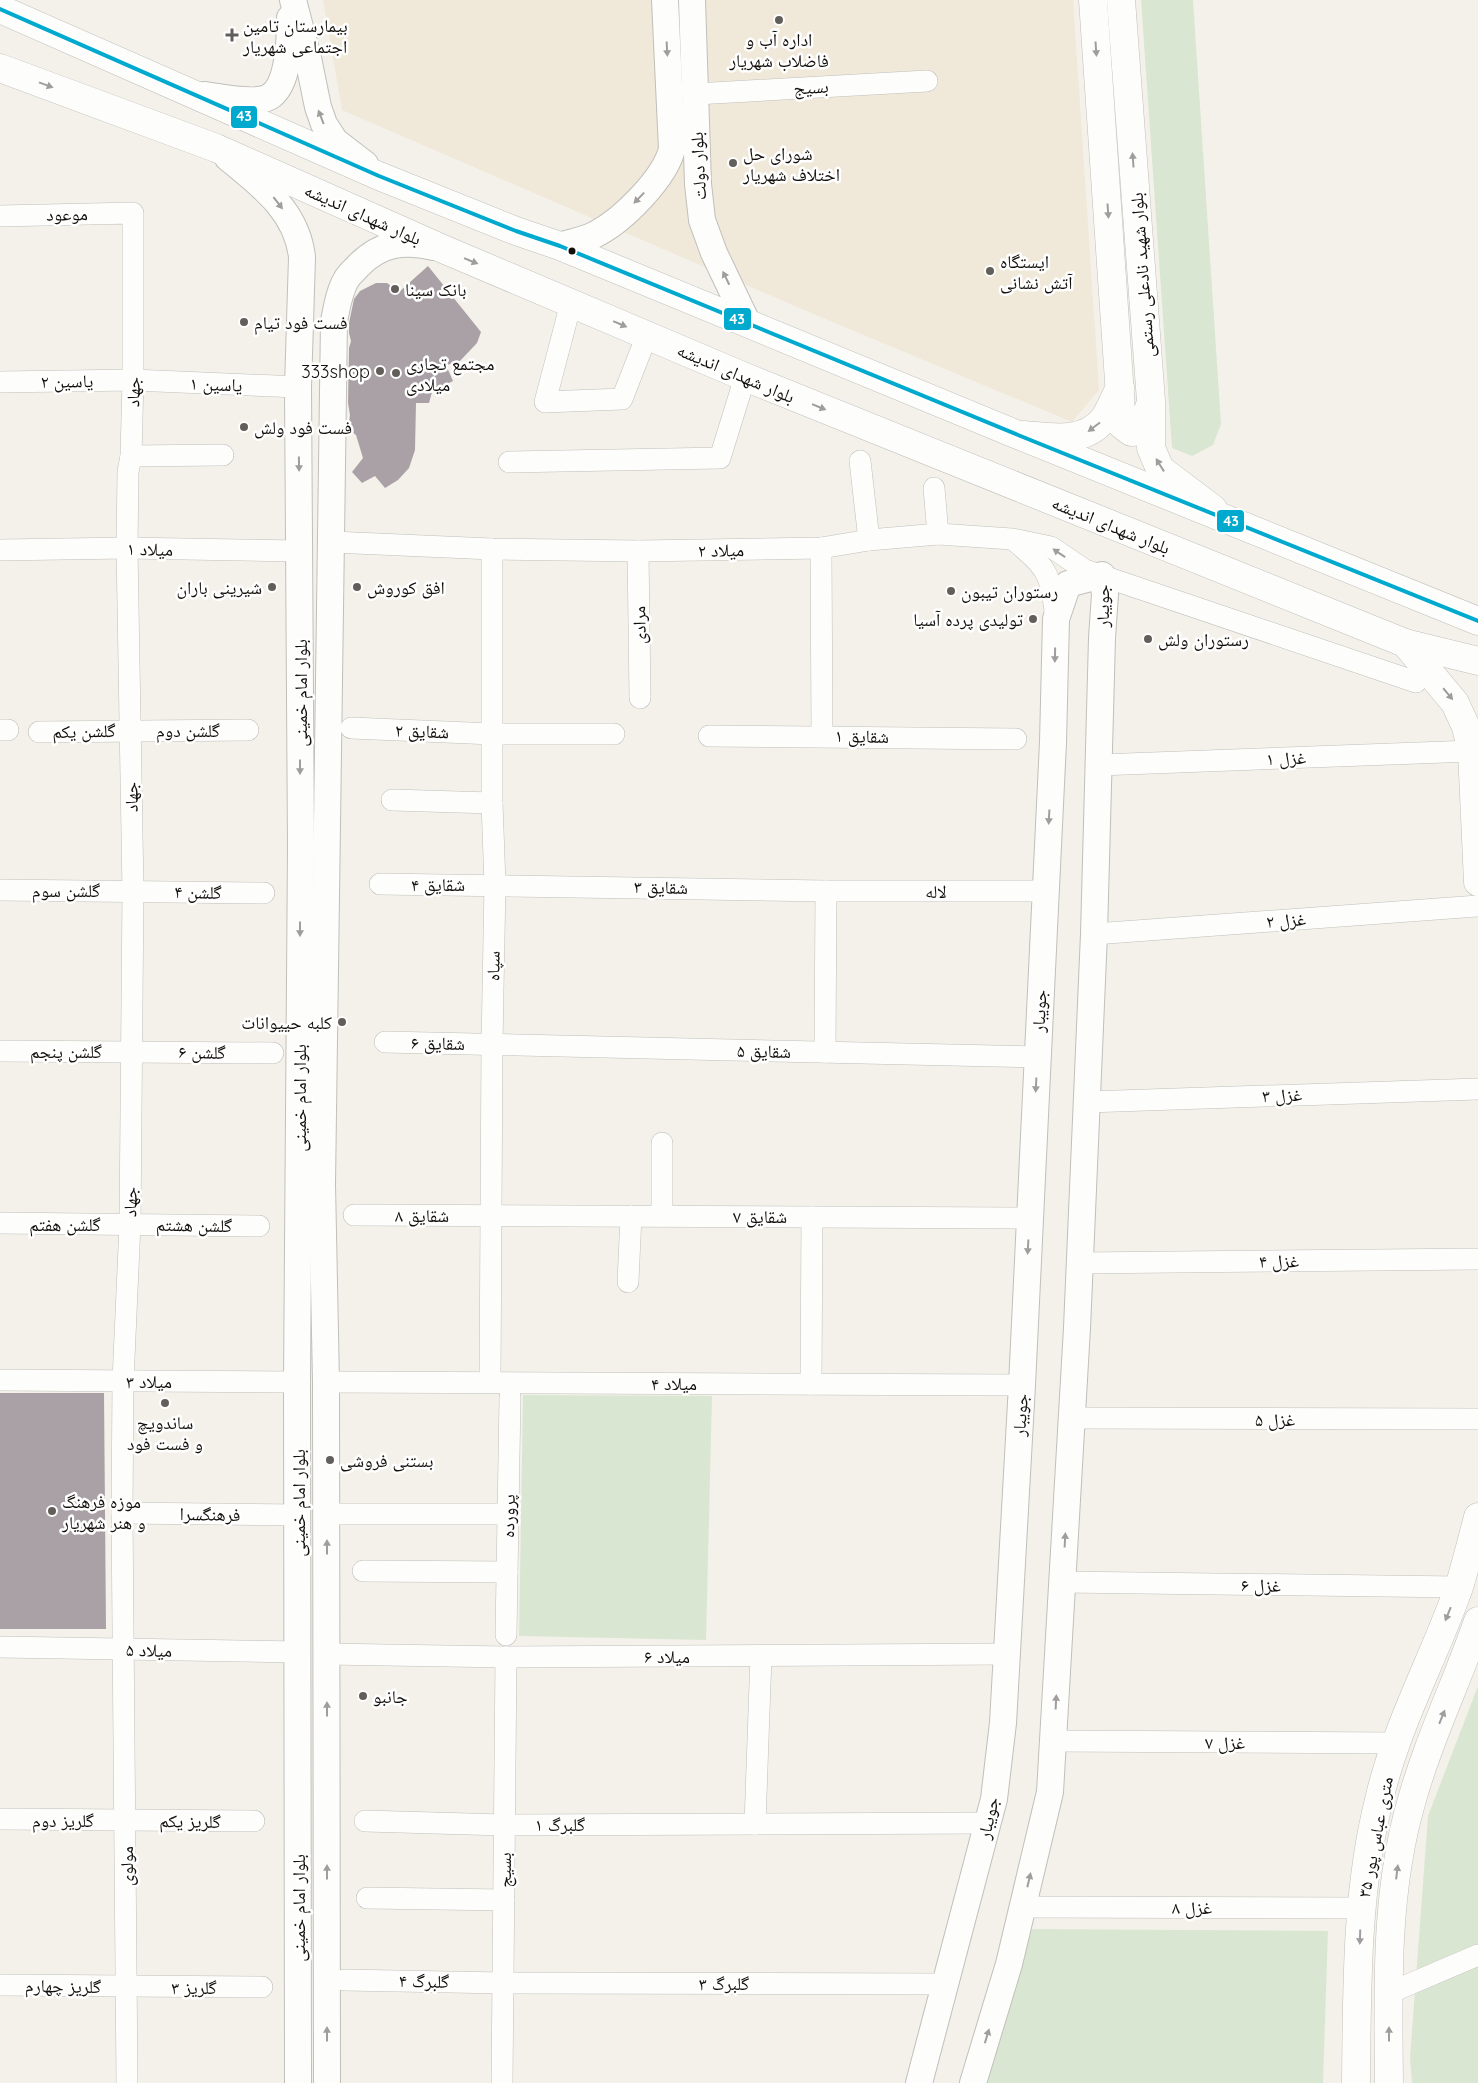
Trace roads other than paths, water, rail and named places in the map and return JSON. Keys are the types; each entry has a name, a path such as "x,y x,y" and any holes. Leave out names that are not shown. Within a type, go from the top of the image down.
{"main road":[{"name":"بلوار شهید نادعلی رستمی","path":"1093,0 1122,425 1131,432 1141,432 1151,401"},
{"name":"بلوار شهید نادعلی رستمی","path":"1121,0 1151,401 1151,448 1160,469 1224,518"},
{"path":"5,12 379,176 516,232 560,246 1478,622"},
{"name":"بلوار شهدای اندیشه","path":"0,68 216,148 442,249 745,377 1405,643 1478,661"},
{"path":"1018,435 1068,438 1087,432 1102,420 1120,387"},
{"path":"1405,643 1455,703 1475,750 1478,882"},
{"name":"۳۵ متری عباس پور","path":"1356,2083 1356,2006 1361,1908 1378,1800 1396,1743 1459,1587 1478,1517"},
{"name":"۳۵ متری عباس پور","path":"1389,2083 1389,1993 1393,1904 1398,1862 1410,1804 1425,1759 1478,1621"}],"street":[{"path":"191,93 254,100 268,98 278,90 284,75 288,53 289,0"},
{"path":"293,0 318,107 324,124 335,141 379,176"},
{"name":"بلوار دولت","path":"560,246 595,235 619,218 661,175 670,161 672,149 664,0"},
{"name":"بلوار دولت","path":"692,0 698,184 702,220 714,253 747,322"},
{"name":"بسیج","path":"695,94 927,81"},
{"name":"بلوار امام خمینی","path":"216,148 263,187 280,204 300,242 302,257 298,387 301,848 297,1382 299,1652 298,2083"},
{"name":"موعود","path":"0,216 133,213"},
{"name":"جهاد","path":"123,1381 130,1224 133,891 127,548 128,472 131,456 133,380 133,213"},
{"name":"بلوار امام خمینی","path":"327,2083 327,1514 322,1175 334,321 341,291 347,278 369,255 387,247 416,243 442,249"},
{"path":"299,321 306,304 310,299 318,297 328,302 334,321"},
{"path":"571,303 545,402 622,399 647,335"},
{"path":"509,462 720,458 745,377"},
{"name":"یاسین ۲","path":"0,382 133,380"},
{"name":"یاسین ۱","path":"133,380 298,387"},
{"path":"131,456 222,455"},
{"path":"860,461 869,540"},
{"path":"934,488 938,534"},
{"name":"میلاد ۲","path":"332,542 492,549 638,551 821,548 869,540 938,534 1012,539 1051,547 1085,570 1416,682"},
{"path":"1012,539 1041,563 1051,582 1056,619"},
{"name":"میلاد ۱","path":"0,550 127,548 300,551"},
{"path":"821,548 822,736"},
{"name":"سپاه","path":"490,1382 495,884 492,803 492,549"},
{"name":"مرادی","path":"638,551 640,698"},
{"name":"جویبار","path":"920,2083 994,1798 1002,1723 1022,1385 1053,742 1056,619 1068,584 1102,575 1105,594 1087,1102 1072,1418 1050,1792 1009,1964 973,2083"},
{"name":"شقایق ۲","path":"352,728 492,734"},
{"name":"گلشن دوم","path":"129,730 248,730"},
{"name":"گلشن یکم","path":"39,732 129,730"},
{"path":"492,734 614,734"},
{"name":"شقایق ۱","path":"709,736 1016,739"},
{"name":"غزل ۱","path":"1099,764 1475,750"},
{"path":"392,800 492,803"},
{"name":"شقایق ۴","path":"380,884 495,884"},
{"name":"شقایق ۳","path":"495,884 826,891"},
{"name":"گلشن سوم","path":"0,890 133,891"},
{"name":"گلشن ۴","path":"133,891 264,893"},
{"path":"825,1052 826,891"},
{"name":"لاله","path":"826,891 1045,891"},
{"name":"غزل ۲","path":"1094,934 1478,906"},
{"name":"شقایق ۶","path":"385,1042 492,1044"},
{"name":"شقایق ۵","path":"492,1044 1037,1057"},
{"name":"گلشن پنجم","path":"0,1051 131,1051"},
{"name":"گلشن ۶","path":"131,1051 273,1053"},
{"name":"غزل ۳","path":"1087,1102 1478,1089"},
{"path":"662,1142 662,1216"},
{"name":"شقایق ۸","path":"354,1215 491,1215"},
{"name":"شقایق ۷","path":"491,1215 1030,1218"},
{"path":"628,1282 631,1216"},
{"path":"811,1384 812,1217"},
{"name":"گلشن هفتم","path":"0,1224 130,1224"},
{"name":"گلشن هشتم","path":"130,1224 259,1226"},
{"name":"غزل ۴","path":"1080,1263 1478,1258"},
{"name":"میلاد ۳","path":"0,1380 297,1382"},
{"path":"123,1381 124,1649"},
{"path":"297,1382 326,1382"},
{"name":"میلاد ۴","path":"326,1382 1022,1385"},
{"name":"پرورده","path":"506,1635 510,1397"},
{"name":"غزل ۵","path":"1072,1418 1478,1419"},
{"name":"فرهنگسرا","path":"122,1513 298,1515"},
{"path":"327,1514 508,1514"},
{"path":"363,1570 507,1572"},
{"name":"غزل ۶","path":"1063,1582 1459,1587"},
{"name":"میلاد ۵","path":"0,1647 299,1652"},
{"name":"مولوی","path":"124,1649 127,2083"},
{"path":"299,1652 327,1654"},
{"name":"میلاد ۶","path":"327,1654 506,1657 1006,1654"},
{"path":"755,1824 761,1656"},
{"name":"بسیج","path":"502,2083 506,1657"},
{"name":"غزل ۷","path":"1054,1741 1396,1743"},
{"name":"گلریز دوم","path":"0,1820 126,1820"},
{"name":"گلریز یکم","path":"126,1820 254,1821"},
{"name":"گلبرگ ۱","path":"365,1821 504,1825 987,1823"},
{"path":"367,1898 504,1900"},
{"name":"غزل ۸","path":"1023,1906 1361,1908"},
{"path":"1389,1993 1478,1955"},
{"name":"گلبرگ ۴","path":"344,1980 503,1983"},
{"name":"گلبرگ ۳","path":"503,1983 946,1984"},
{"name":"گلریز چهارم","path":"0,1985 127,1987"},
{"name":"گلریز ۳","path":"127,1987 262,1987"}],"place":[{"name":"اداره آب و فاضلاب شهریار","path":"779,20"},
{"name":"بیمارستان تامین اجتماعی شهریار","path":"232,35"},
{"name":"شورای حل اختلاف شهریار","path":"733,163"},
{"name":"ایستگاه آتش نشانی","path":"990,271"},
{"name":"بانک سینا","path":"395,289"},
{"name":"فست فود تیام","path":"244,322"},
{"name":"333shop","path":"380,371"},
{"name":"مجتمع تجاری میلادی","path":"396,373"},
{"name":"فست فود ولش","path":"244,427"},
{"name":"شیرینی باران","path":"272,587"},
{"name":"افق کوروش","path":"357,587"},
{"name":"رستوران تیبون","path":"951,591"},
{"name":"تولیدی پرده آسیا","path":"1033,619"},
{"name":"رستوران ولش","path":"1148,639"},
{"name":"کلبه حییوانات","path":"342,1022"},
{"name":"ساندویچ و فست فود","path":"165,1403"},
{"name":"بستنی فروشی","path":"330,1460"},
{"name":"موزه فرهنگ و هنر شهریار","path":"52,1511"},
{"name":"جانبو","path":"363,1696"}]}
